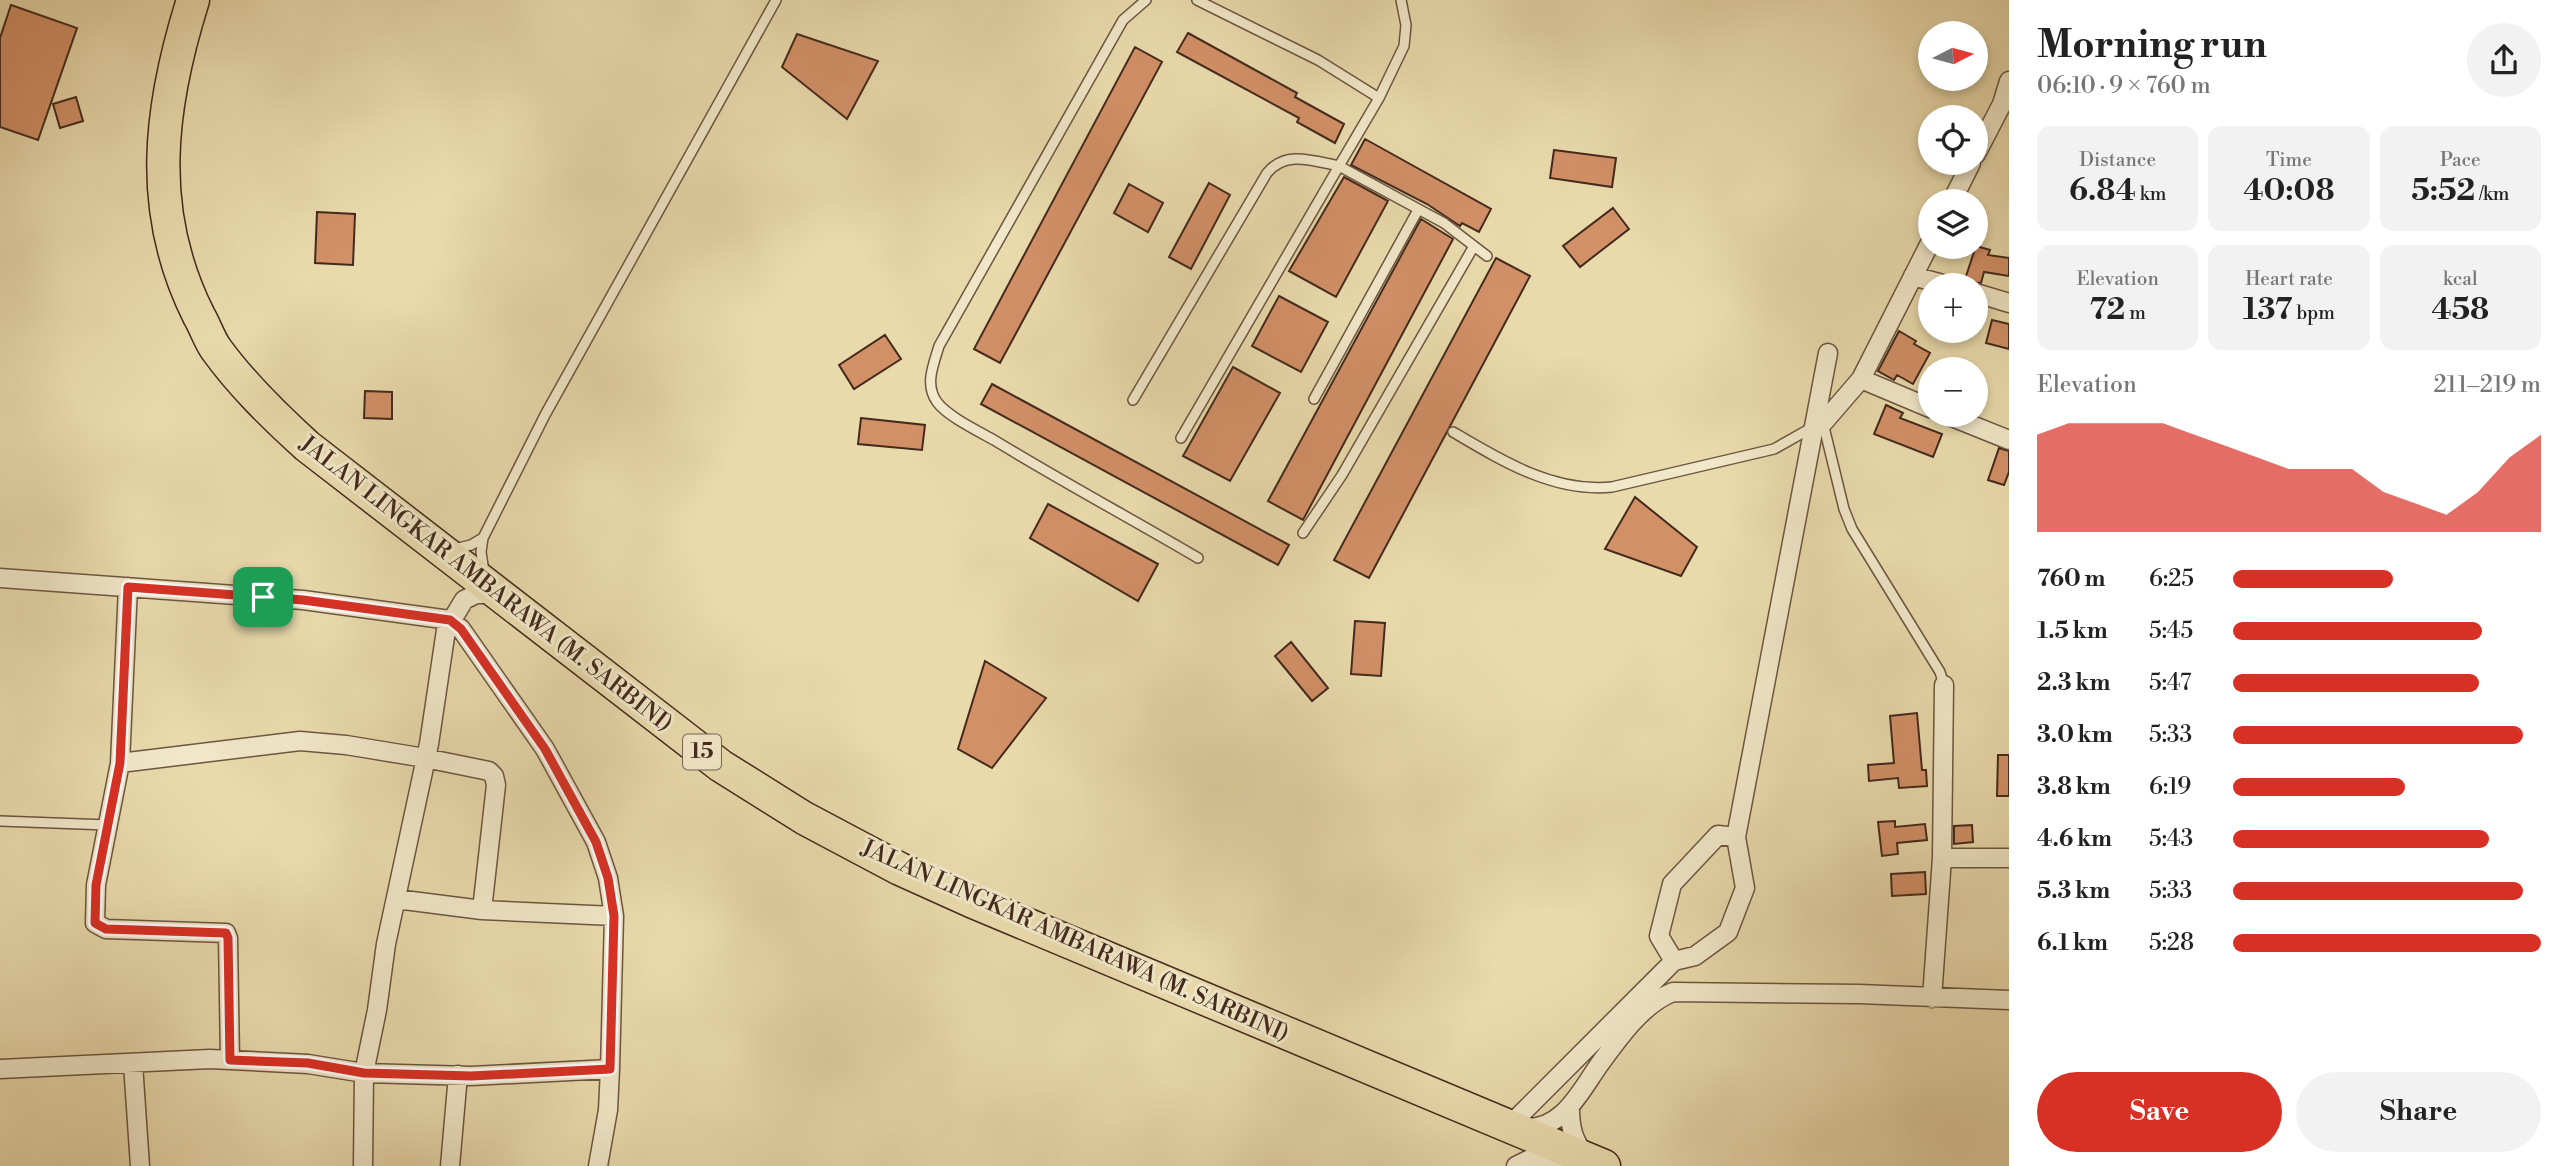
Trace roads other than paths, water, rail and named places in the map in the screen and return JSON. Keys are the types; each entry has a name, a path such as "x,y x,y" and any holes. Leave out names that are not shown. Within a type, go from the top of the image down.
{"highway":[{"name":"JALAN LINGKAR AMBARAWA (M. SARBINI)","path":"193,0 166,102 162,168 168,229 186,290 215,347 257,400 307,446 444,553 485,594 721,766 804,818 900,869 1596,1164"}],"street":[{"path":"1988,131 2002,104 2009,81"},
{"path":"1819,425 1861,379 1922,259"},
{"path":"1913,276 1918,277"},
{"path":"1988,297 2009,303"},
{"path":"1509,1126 1674,961 1695,956 1728,932 1745,888 1736,836 1819,425 1828,353"},
{"path":"1861,379 1918,403"},
{"path":"1977,427 2009,440"},
{"path":"0,578 303,600 450,620 461,629 545,749 596,842 608,878 614,916 610,1069 608,1110 598,1166"},
{"path":"128,587 120,763 96,885 95,923 106,929 226,933 230,1060"},
{"path":"363,1166 364,1073 442,656 450,620 485,594"},
{"path":"1932,998 1942,858 1944,685"},
{"path":"120,763 300,741 346,745 489,771 494,776 496,785 482,911"},
{"path":"1674,961 1659,936 1672,884 1718,835 1736,836"},
{"path":"1942,858 2009,858"},
{"path":"396,899 482,911 614,916"},
{"path":"1509,1126 1531,1128 1545,1125 1570,1108 1601,1063 1639,1017 1654,1003 1673,992 1859,994 2009,1000"},
{"path":"0,1069 210,1059 308,1063 364,1073 458,1075 610,1069"},
{"path":"133,1064 141,1166"},
{"path":"450,1166 458,1075"},
{"path":"1570,1108 1573,1135 1596,1164"},
{"path":"1509,1126 1518,1144 1514,1166"},
{"path":"1514,1166 1530,1159 1555,1158 1596,1164"}],"lane":[{"path":"485,594 481,552 483,538 545,415 776,0"},
{"path":"1146,0 1123,20 940,346 930,376 931,389 937,403 959,419 1198,558"},
{"path":"1197,0 1318,60 1379,99"},
{"path":"1181,438 1379,99 1404,46 1406,24 1401,0"},
{"path":"1133,400 1275,163 1303,158 1339,166 1444,223 1488,256"},
{"path":"1314,399 1418,210"},
{"path":"1303,533 1342,475 1474,246"},
{"path":"1453,432 1495,457 1560,485 1589,490 1774,449 1819,425 1852,529 1940,673 1944,685"},
{"path":"444,553 471,545 483,538"},
{"path":"0,821 108,825"}]}
